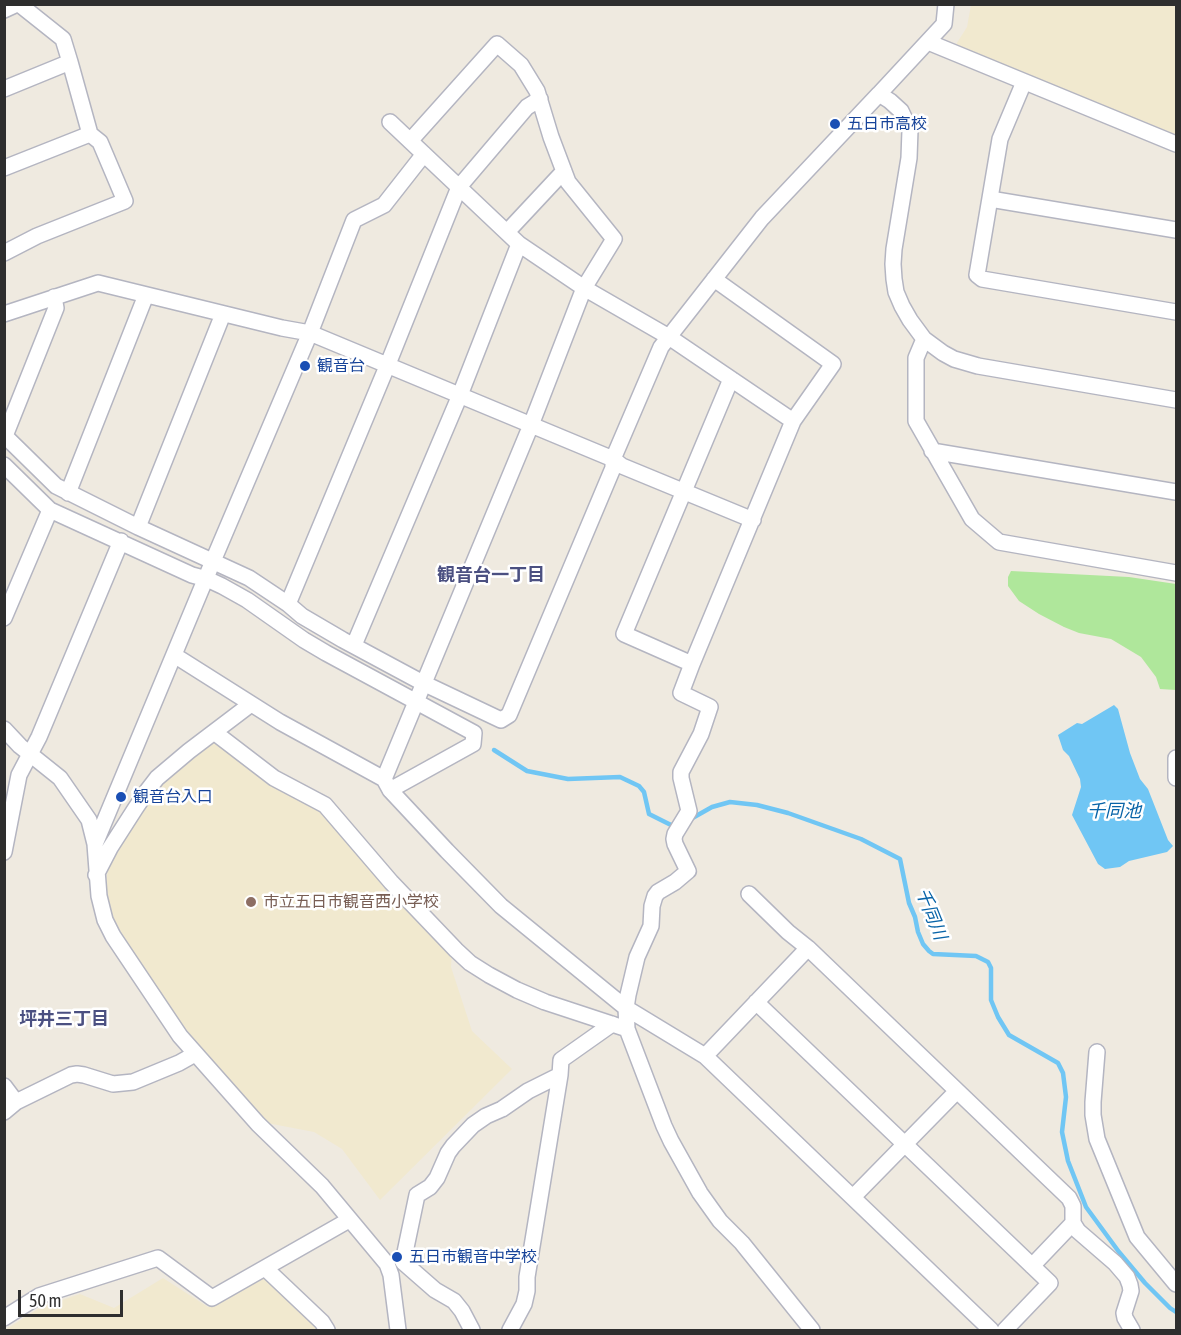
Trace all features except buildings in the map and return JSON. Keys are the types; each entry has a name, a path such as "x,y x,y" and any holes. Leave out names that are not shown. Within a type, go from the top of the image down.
{"street":[{"path":"4,10 18,4 63,39 90,134 100,142 125,201 37,236 5,254"},
{"path":"54,297 56,308 4,436 56,486 249,578 302,616 423,683 501,720 509,715 613,468 613,459 661,347 762,218 944,24 946,4"},
{"path":"928,42 1176,144"},
{"path":"387,784 415,702 531,425 584,288 614,238 568,182 537,91 521,65 497,44 410,141"},
{"path":"4,89 70,62"},
{"path":"1024,82 1000,139 978,275 982,279 1176,312"},
{"path":"879,94 901,111 910,130 909,158 894,249 894,279 902,306 924,339 954,359 978,366 1176,400"},
{"path":"288,604 459,187 527,107 540,99"},
{"path":"390,123 519,244 584,288 669,337 793,422"},
{"path":"4,168 90,134"},
{"path":"95,844 310,333 354,220 384,206 423,154"},
{"path":"507,232 564,171"},
{"path":"990,199 1176,230"},
{"path":"354,645 460,395 519,244"},
{"path":"714,279 833,364 793,422 681,693 710,707 701,734 681,772 689,811 674,839 688,871 655,896 651,926 637,957 620,1027 664,1126 700,1193 720,1221 742,1243 812,1330"},
{"path":"4,314 98,283 310,333 753,520"},
{"path":"68,493 147,295"},
{"path":"138,527 223,314"},
{"path":"924,339 916,358 916,422 972,519 999,542 1176,573"},
{"path":"692,664 624,634 731,379"},
{"path":"932,450 1176,492"},
{"path":"4,465 50,510 192,575 222,585 326,653 474,733 472,744 387,784"},
{"path":"4,618 50,510"},
{"path":"4,852 19,775 39,737 121,541"},
{"path":"174,655 280,722 387,784 447,851 501,906 626,1008 705,1056 991,1330"},
{"path":"96,875 110,848 147,791 172,765 251,704"},
{"path":"4,729 20,746 60,778 89,820 95,844 96,875 105,920 113,936 180,1036 258,1124 314,1178 387,1264 391,1275 393,1329"},
{"path":"214,732 274,778 325,805 391,882 470,963 518,990 560,1008 620,1027"},
{"path":"1176,758 1176,778"},
{"path":"749,894 1069,1198 1073,1206 1073,1223 1078,1231 1115,1263 1127,1277 1131,1291 1124,1313 1132,1330"},
{"path":"705,1056 808,948"},
{"path":"756,1002 1050,1283 1005,1330"},
{"path":"510,1330 524,1304 561,1060 620,1027"},
{"path":"1097,1052 1093,1102 1097,1139 1137,1237 1176,1284"},
{"path":"4,1086 10,1107 71,1075 84,1075 114,1084 133,1082 195,1054"},
{"path":"404,1262 417,1195 430,1187 437,1179 453,1146 473,1125 486,1116 560,1075"},
{"path":"853,1197 956,1092"},
{"path":"4,1318 39,1296 158,1258 212,1298 349,1220"},
{"path":"1032,1266 1073,1223"},
{"path":"387,1264 404,1262 435,1290 454,1301 472,1330"},
{"path":"265,1268 322,1322 327,1330"}],"shaded area":[{"path":"971,5 1176,5 1176,137 955,46 967,27"},
{"path":"217,743 318,807 452,953 451,967 472,1031 512,1069 380,1200 342,1149 314,1132 267,1123 192,1038 131,950 111,914 106,884 108,868 149,795 203,747"},
{"path":"267,1277 314,1323 318,1330 5,1330 41,1307 80,1294 114,1308 163,1278 208,1307"}],"green space":[{"path":"1011,571 1129,577 1176,584 1176,690 1160,689 1156,677 1141,657 1111,639 1079,633 1064,627 1019,601 1008,586"}],"water":[{"name":"千同池","path":"1114,705 1118,709 1140,779 1148,789 1168,840 1173,846 1167,852 1129,861 1120,867 1105,869 1098,864 1072,815 1081,787 1080,779 1069,756 1063,750 1058,735"}],"waterway":[{"name":"千同川","path":"494,750 527,771 568,779 620,777 639,786 644,792 649,814 671,825 676,824"},
{"name":"千同川","path":"689,820 712,807 730,802 757,805 788,813 861,839 900,859 909,903 923,944 933,954 976,956 988,962 991,968 991,1000 1009,1035 1058,1063 1063,1073 1066,1097 1062,1132 1068,1161 1086,1207 1145,1283 1176,1312"}],"place":[{"name":"五日市高校","path":"835,124"},
{"name":"観音台","path":"305,366"},
{"name":"観音台入口","path":"121,797"},
{"name":"市立五日市観音西小学校","path":"251,902"},
{"name":"五日市観音中学校","path":"397,1257"}],"district":[{"name":"観音台一丁目","path":"491,575"},
{"name":"坪井三丁目","path":"64,1019"}]}
